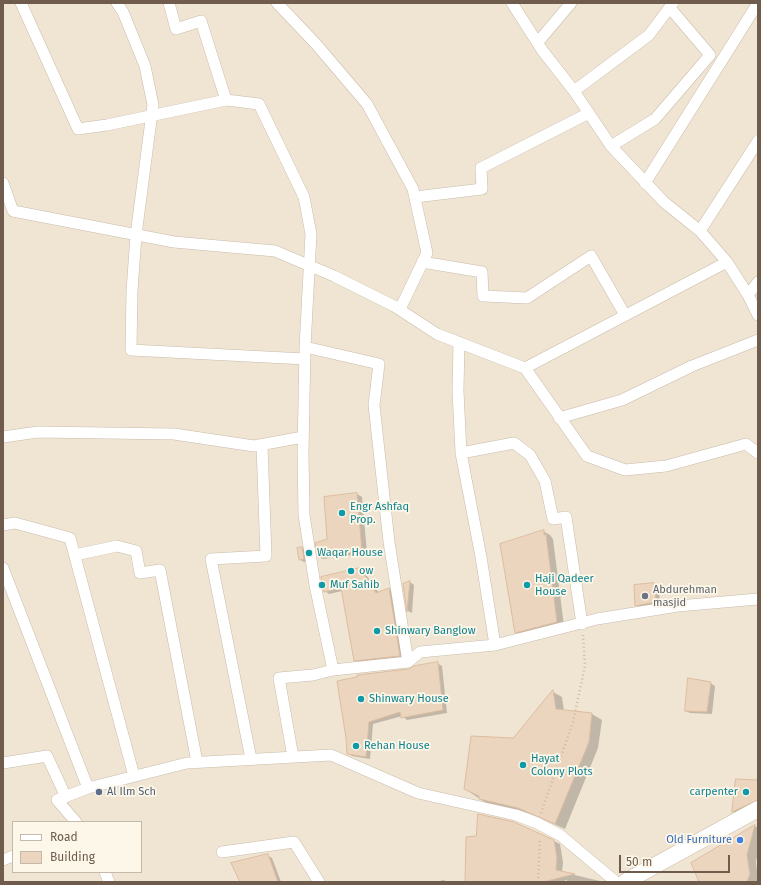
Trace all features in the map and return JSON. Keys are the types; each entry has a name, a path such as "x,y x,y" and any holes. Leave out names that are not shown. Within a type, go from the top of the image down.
{"main road":[{"path":"625,882 758,808"}],"street":[{"path":"21,3 78,129 152,116 226,100 259,104 304,197 311,234 305,347 303,437 304,515 315,586 333,670"},
{"path":"117,3 145,66 154,105 136,235 132,291 131,350 305,359"},
{"path":"169,3 176,30 202,21 226,100"},
{"path":"277,3 367,104 413,189 427,252 400,310"},
{"path":"512,3 542,50 574,91 611,146 645,183 664,202 700,232 727,262 748,295 758,315"},
{"path":"538,42 571,3"},
{"path":"645,183 758,3"},
{"path":"574,91 649,35 671,5 710,55 655,119 611,146"},
{"path":"415,197 482,189 481,168 589,114"},
{"path":"700,232 758,141"},
{"path":"3,183 13,211 174,242 275,250 334,276 400,310 437,334 525,368 587,456 625,470 666,466 746,444 758,453"},
{"path":"422,262 482,272 483,296 527,298 591,256 625,315"},
{"path":"525,368 727,262"},
{"path":"748,295 758,282"},
{"path":"559,418 622,400 692,366 758,340"},
{"path":"459,342 458,390 461,453 481,557 495,644"},
{"path":"305,347 379,364 374,405 389,542 408,662"},
{"path":"3,437 38,432 119,432 174,434 254,446 303,437"},
{"path":"461,453 514,443 530,455 545,481 553,519 566,517 582,624"},
{"path":"251,760 211,559 266,556 262,445"},
{"path":"3,526 15,523 70,538 134,776"},
{"path":"75,555 117,546 136,551 140,573 160,570 197,762"},
{"path":"3,568 88,788"},
{"path":"293,757 279,678 313,675 333,670 408,662 420,652 495,644 582,624 597,619 678,606 758,599"},
{"path":"3,763 47,756 66,797"},
{"path":"75,821 57,800 88,788 134,776 187,763 331,756 418,793 516,815 538,824 560,835 616,882"},
{"path":"222,852 294,842 318,882"},
{"path":"106,873 110,882"}],"path":[{"path":"538,882 538,824 573,722 586,666 582,624"}],"shaded area":[{"path":"3,3 758,3 758,882 3,882"}],"building":[{"path":"357,493 362,551 318,557 315,543 327,539 324,497"},
{"name":"Haji Qadeer House","path":"544,530 544,535 546,534 557,622 515,633 500,544"},
{"path":"302,547 304,559 299,560 297,548"},
{"name":"Shinwary Banglow","path":"360,568 376,593 389,588 400,656 354,661 341,588 324,592 321,577"},
{"path":"410,581 407,612 403,584"},
{"name":"Abdurehman masjid","path":"654,583 656,602 635,606 634,585"},
{"path":"438,662 443,710 401,718 400,712 369,722 366,757 347,754 337,681 357,677 357,675 409,669 414,666"},
{"path":"688,678 711,682 707,712 685,711"},
{"name":"Hayat Colony Plots","path":"553,690 556,709 592,713 589,742 555,824 518,808 479,799 479,796 464,789 471,736 513,738"},
{"name":"carpenter","path":"736,779 758,780 758,800 732,812"},
{"path":"478,814 514,822 554,840 557,858 556,870 575,874 543,882 465,882 466,837 476,836"},
{"name":"Old Furniture","path":"755,825 747,855 750,874 747,882 699,882 691,863"},
{"path":"268,854 278,882 240,882 231,863"}],"place":[{"name":"Engr Ashfaq Prop.","path":"342,513"},
{"name":"Waqar House","path":"309,553"},
{"name":"ow","path":"351,571"},
{"name":"Muf Sahib","path":"322,585"},
{"name":"Haji Qadeer House","path":"527,585"},
{"name":"Abdurehman masjid","path":"645,596"},
{"name":"Shinwary Banglow","path":"377,631"},
{"name":"Shinwary House","path":"361,699"},
{"name":"Rehan House","path":"356,746"},
{"name":"Hayat Colony Plots","path":"523,765"},
{"name":"Al Ilm Sch","path":"99,792"},
{"name":"carpenter","path":"746,792"},
{"name":"Old Furniture","path":"740,840"}]}
